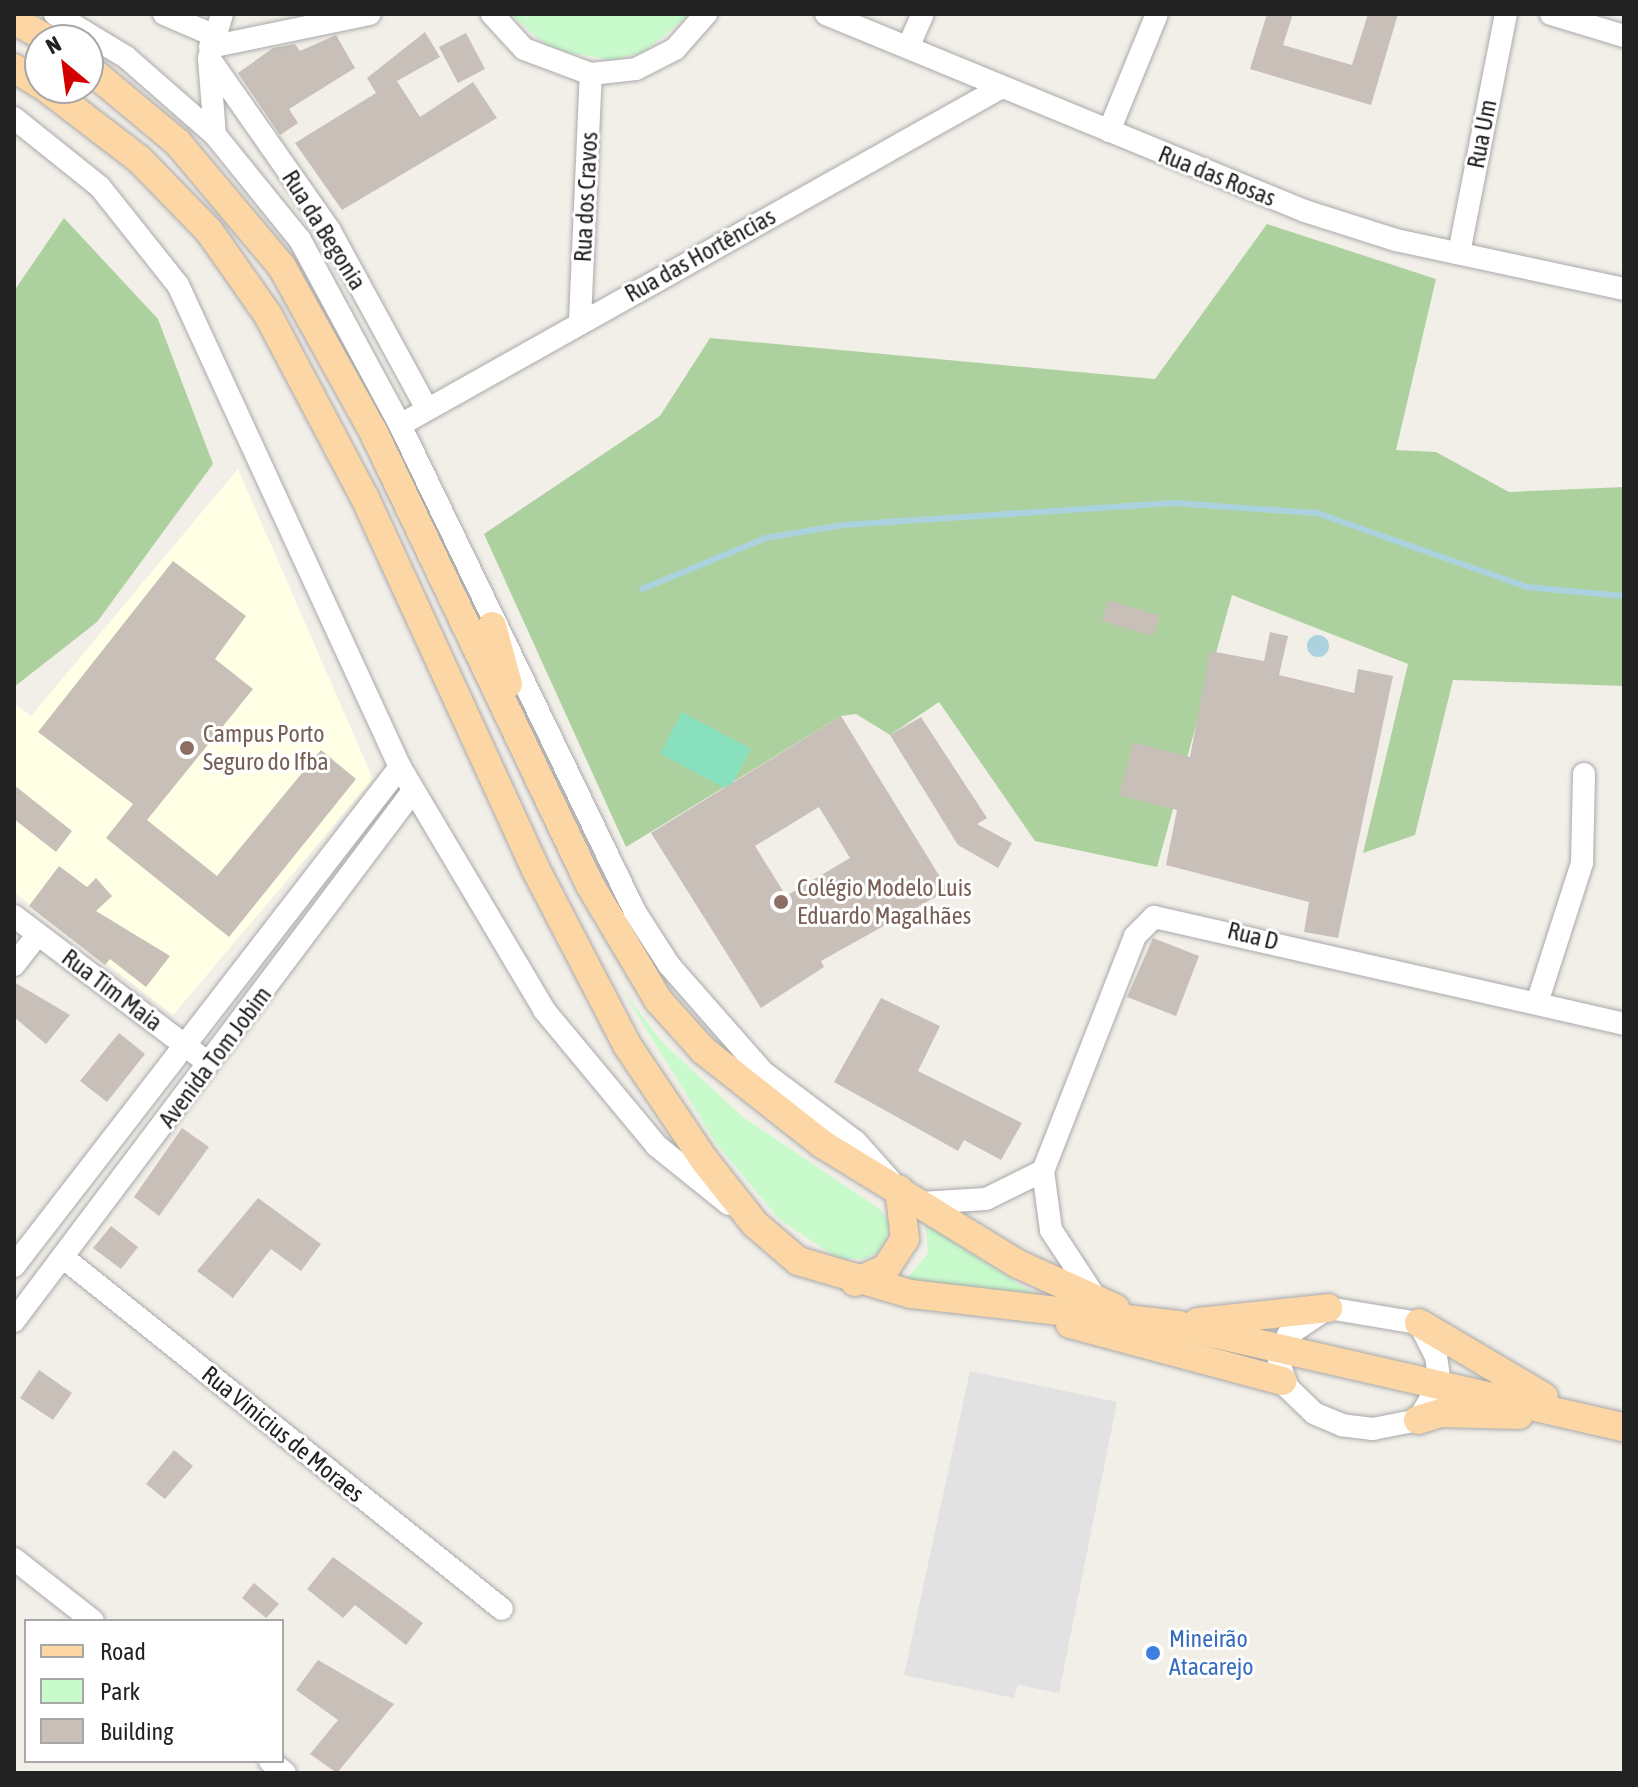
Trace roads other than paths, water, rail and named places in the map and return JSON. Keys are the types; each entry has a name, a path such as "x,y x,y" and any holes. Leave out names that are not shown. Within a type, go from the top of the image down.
{"main road":[{"path":"104,81 178,143 282,267 373,431 528,758 659,1001 753,1094 1018,1264 1100,1303 1142,1319"},
{"path":"67,104 139,159 209,231 268,315 365,498 578,954 665,1105 755,1224 798,1261 855,1282 1035,1312 1142,1319 1177,1325 1624,1427"},
{"path":"492,626 528,758"},
{"path":"855,1282 886,1268 905,1239 910,1196"},
{"path":"1177,1325 1328,1308"},
{"path":"1035,1312 1283,1381"},
{"path":"1419,1323 1588,1418"},
{"path":"1418,1420 1441,1413 1588,1418"}],"street":[{"path":"55,14 126,57 215,135 300,240 400,425 492,626 613,871 669,965 763,1072 856,1142 910,1196 986,1199 1043,1171"},
{"path":"164,14 214,38 370,14"},
{"path":"492,14 524,49 591,74 636,69 675,49 706,14"},
{"name":"Rua das Rosas","path":"826,14 909,45 1002,87 1305,211 1459,253 1624,289"},
{"path":"909,45 923,14"},
{"path":"1109,131 1157,14"},
{"name":"Rua Um","path":"1459,253 1506,14"},
{"path":"1551,14 1624,36"},
{"path":"214,38 215,135"},
{"name":"Rua da Begonia","path":"214,38 330,231 427,409"},
{"name":"Rua dos Cravos","path":"580,321 591,74"},
{"name":"Rua das Hortências","path":"400,425 580,321 1002,87"},
{"path":"14,118 100,187 178,285 400,767 479,909 603,1087 657,1146 755,1224"},
{"name":"Avenida Tom Jobim","path":"14,1266 188,1048 400,767"},
{"path":"1537,1003 1582,863 1584,774"},
{"name":"Avenida Tom Jobim","path":"14,1321 413,791"},
{"name":"Rua Tim Maia","path":"14,916 210,1064"},
{"name":"Rua D","path":"1100,1303 1051,1230 1043,1171 1135,936 1154,917 1624,1024"},
{"path":"14,965 38,934"},
{"name":"Rua Vinicius de Moraes","path":"48,1223 69,1250 502,1609"},
{"path":"1328,1308 1419,1323 1436,1356 1440,1383 1418,1420 1373,1429 1342,1425 1314,1413 1283,1381 1282,1347 1300,1324 1328,1308"},
{"path":"14,1559 90,1619"}],"water":[{"path":"1318,635 1326,638 1329,646 1326,654 1318,657 1310,654 1307,646 1310,638"}],"waterway":[{"path":"642,589 766,538 843,525 1173,503 1317,513 1527,587 1624,596"}],"place":[{"name":"Campus Porto Seguro do Ifba","path":"187,748"},
{"name":"Colégio Modelo Luis Eduardo Magalhães","path":"781,902"},
{"name":"Mineirão Atacarejo","path":"1153,1653"}]}
